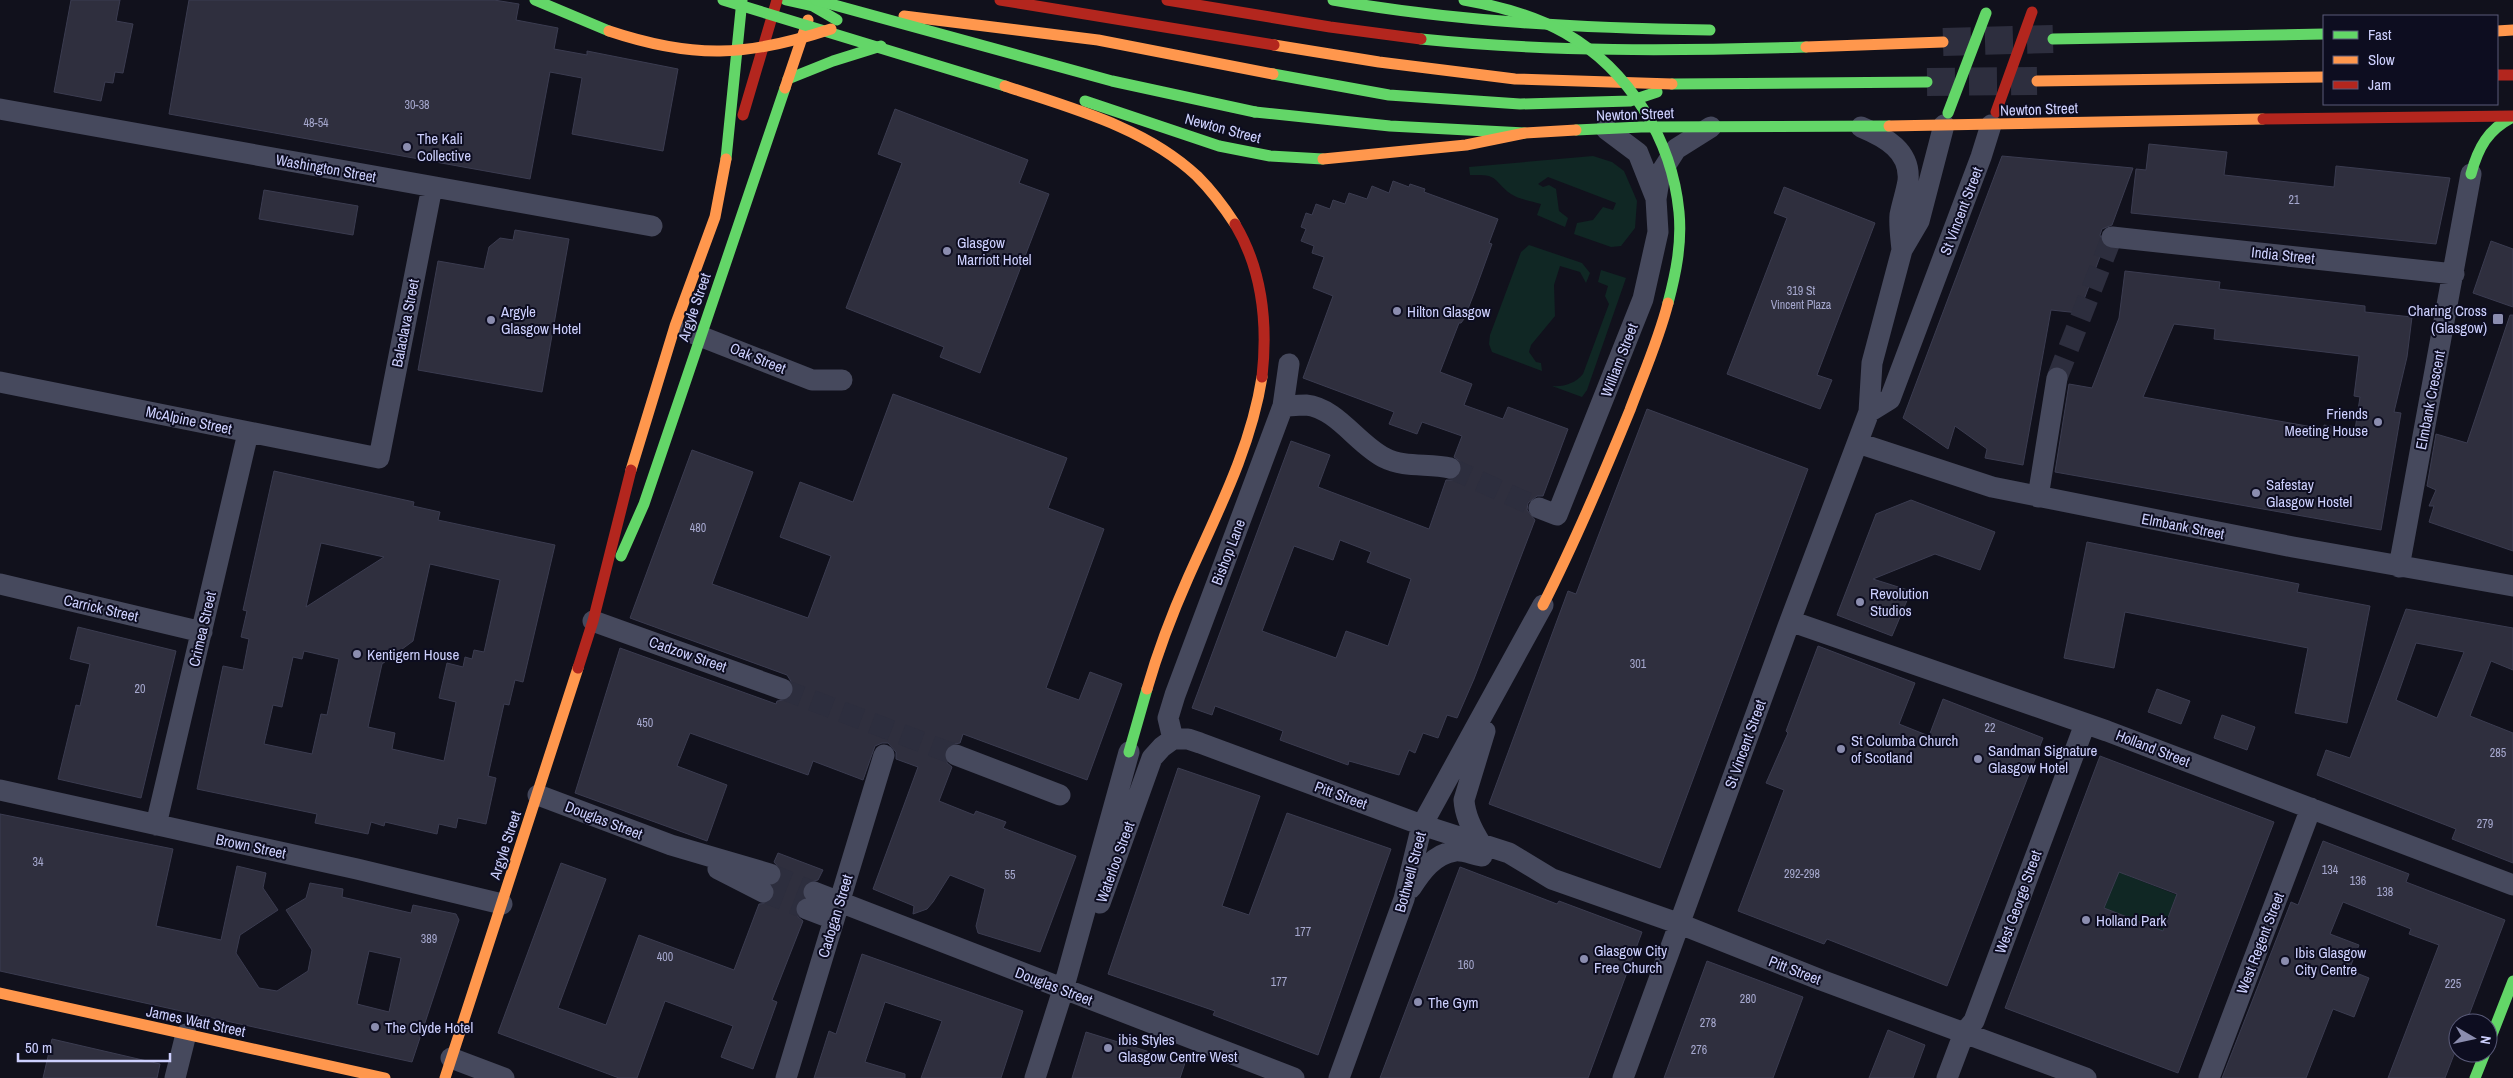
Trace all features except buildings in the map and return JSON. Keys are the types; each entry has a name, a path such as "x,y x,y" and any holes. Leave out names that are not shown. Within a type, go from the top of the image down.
{"main road":[{"path":"535,0 625,37 670,49 709,53 753,52 794,43 847,22 875,5"},
{"path":"723,0 946,67 1086,114 1123,130 1171,156 1193,174 1213,194 1240,232 1254,264 1264,300 1266,349 1262,379 1241,452 1208,537 1175,610 1148,683 1130,752"},
{"name":"Argyle Street","path":"448,1068 593,621 622,494 675,326 715,217 724,179 742,0"},
{"path":"724,179 777,0"},
{"name":"Newton Street","path":"786,0 814,2 881,46 1065,94 1219,146 1270,156 1330,159 1357,158 1466,145 1525,133 1606,129 1860,127 1946,119 1994,118 2133,120 2513,117"},
{"path":"1000,0 1379,62 1515,79 1677,84 1927,82"},
{"path":"1167,0 1395,35 1494,45 1677,49 1793,48 1943,42"},
{"path":"1333,0 1365,6 1518,25 1727,30"},
{"path":"1464,0 1501,8 1540,21 1582,44 1614,71 1632,92 1658,133 1673,178 1677,199 1679,221 1678,258 1664,321 1596,495 1543,605"},
{"name":"St Vincent Street","path":"1946,119 1986,13 1987,0"},
{"name":"St Vincent Street","path":"1994,118 2035,0"},
{"path":"814,2 1098,40 1390,95 1520,104 1630,102 1677,84"},
{"path":"814,2 1112,81 1254,112 1339,123 1525,133"},
{"name":"Argyle Street","path":"593,621 644,504 814,2"},
{"path":"2498,30 2513,30"},
{"path":"1862,33 1910,43"},
{"path":"2052,39 2323,34"},
{"path":"788,79 834,61 881,46"},
{"path":"2498,75 2513,75"},
{"path":"2037,81 2323,77"},
{"path":"2435,117 2454,128"},
{"path":"2472,174 2482,142 2494,127 2513,117"},
{"path":"2466,149 2472,174"},
{"path":"2498,1019 2513,981"},
{"name":"James Watt Street","path":"0,993 385,1078"},
{"path":"2475,1078 2481,1063"}],"street":[{"name":"Washington Street","path":"0,109 652,226"},
{"name":"St Vincent Street","path":"1869,412 1890,399 1994,118"},
{"name":"St Vincent Street","path":"1623,1078 1790,621 1869,412 1872,363 1902,250 1919,221 1946,119"},
{"name":"William Street","path":"1548,511 1643,300 1658,232 1656,199 1660,174 1676,149 1711,127"},
{"name":"St Vincent Street","path":"1860,127 1882,136 1898,150 1905,161 1908,181 1900,217 1902,250"},
{"name":"William Street","path":"1606,129 1638,153 1656,199"},
{"name":"Elmbank Crescent","path":"2399,567 2472,174"},
{"name":"Balaclava Street","path":"379,458 432,188"},
{"name":"India Street","path":"2112,237 2454,274"},
{"name":"Oak Street","path":"675,326 812,380 842,380"},
{"name":"Bishop Lane","path":"1173,739 1168,718 1175,695 1283,406 1289,364"},
{"path":"2038,497 2057,378"},
{"name":"McAlpine Street","path":"0,382 379,458"},
{"path":"1283,406 1308,405 1324,410 1336,418 1368,447 1387,459 1450,468"},
{"name":"Crimea Street","path":"156,826 248,433"},
{"name":"Elmbank Street","path":"1858,443 1992,487 2399,567 2513,586"},
{"name":"Carrick Street","path":"0,584 202,632"},
{"name":"Bothwell Street","path":"1339,1078 1404,899 1422,825 1543,605"},
{"name":"Cadzow Street","path":"593,621 782,689"},
{"name":"Holland Street","path":"1790,621 2085,724 2513,885"},
{"name":"Bothwell Street","path":"1480,844 1464,811 1464,800 1504,676"},
{"name":"West George Street","path":"1947,1078 1964,1033 1974,1021 2085,724"},
{"name":"Waterloo Street","path":"1063,990 1112,873 1152,758 1162,746 1173,739"},
{"name":"Pitt Street","path":"1173,739 1194,741 1422,825 1508,853 1552,879 1680,924 2086,1078"},
{"name":"Waterloo Street","path":"1035,1078 1063,990 1130,752"},
{"name":"Cadogan Street","path":"786,1078 884,755"},
{"path":"956,755 1060,795"},
{"name":"Brown Street","path":"0,790 156,826 357,868 502,904"},
{"name":"Douglas Street","path":"538,795 766,883"},
{"name":"West Regent Street","path":"2209,1078 2312,808"},
{"path":"1404,899 1420,874 1438,857 1455,851 1491,858 1508,853"},
{"name":"Douglas Street","path":"811,901 1063,990 1294,1078"},
{"path":"175,1078 186,1034"},
{"path":"448,1068 504,1078"}],"green space":[{"path":"1593,156 1612,162 1624,171 1637,201 1635,228 1621,246 1611,247 1574,234 1577,223 1593,220 1603,207 1613,210 1616,203 1548,177 1538,184 1543,187 1549,185 1556,189 1559,211 1568,218 1565,227 1537,215 1541,204 1514,196 1494,178 1486,175 1470,175 1469,167"},
{"path":"1529,245 1582,263 1590,273 1586,283 1580,272 1560,266 1554,285 1555,316 1531,345 1529,352 1536,362 1541,363 1542,371 1492,352 1489,344 1490,335 1521,252"},
{"path":"1601,270 1626,278 1587,390 1582,397 1552,386 1569,384 1583,374 1609,304 1605,296 1608,286 1598,282"},
{"path":"2106,859 2126,875 2177,895 2163,931 2104,908 2110,892 2095,887"}],"tunnel":[{"path":"1943,42 2053,39"},
{"path":"1927,82 2037,81"},
{"path":"2057,378 2112,237"},
{"path":"1450,468 1539,508"},
{"path":"782,689 956,755"},
{"path":"770,874 814,892"},
{"path":"763,892 807,909"}],"traffic: fast":[{"path":"535,0 609,31"},
{"path":"723,0 1005,86"},
{"path":"726,159 742,0"},
{"path":"786,0 813,6 837,20"},
{"path":"816,0 1112,81 1255,112"},
{"path":"1333,0 1380,8 1474,19 1615,28 1710,30"},
{"path":"1464,0 1516,12 1541,21 1565,33 1588,48 1609,66 1643,109 1657,133 1667,158 1675,185 1679,212 1678,258 1668,303"},
{"path":"1948,113 1986,13"},
{"path":"2053,39 2323,34"},
{"path":"1421,39 1517,46 1613,49 1806,47"},
{"path":"788,79 833,61 881,46"},
{"path":"1273,74 1389,95 1520,104 1630,101 1657,92"},
{"path":"1672,84 1927,82"},
{"path":"621,556 644,504 785,88"},
{"path":"1085,101 1219,146 1270,156 1323,159"},
{"path":"1255,112 1390,126 1525,133"},
{"path":"2471,174 2485,140 2497,127 2513,117"},
{"path":"1576,130 1641,127 1889,126"},
{"path":"1129,752 1147,689"},
{"path":"2498,1019 2513,981"},
{"path":"2475,1078 2481,1063"}],"traffic: slow":[{"path":"904,16 1098,40 1273,74"},
{"path":"785,88 808,20"},
{"path":"609,31 667,46 720,51 773,45 831,29"},
{"path":"2498,31 2513,30"},
{"path":"1806,47 1943,42"},
{"path":"1274,45 1379,62 1515,79 1672,84"},
{"path":"2037,81 2323,77"},
{"path":"1005,86 1081,111 1154,144 1177,159 1197,176 1218,199 1235,224"},
{"path":"1889,126 2263,119"},
{"path":"1323,159 1466,145 1525,133 1576,130"},
{"path":"631,470 675,326 715,217 726,159"},
{"path":"1543,605 1620,435 1668,303"},
{"path":"1147,689 1176,605 1232,480 1250,429 1262,377"},
{"path":"445,1078 578,668"},
{"path":"0,993 385,1078"}],"traffic: jam":[{"path":"743,115 777,0"},
{"path":"1000,0 1274,45"},
{"path":"1167,0 1330,27 1421,39"},
{"path":"1996,112 2032,12"},
{"path":"2498,75 2513,75"},
{"path":"2263,119 2513,116"},
{"path":"1235,224 1252,260 1261,298 1264,337 1262,377"},
{"path":"578,668 593,621 631,470"}],"place":[{"name":"The Kali Collective","path":"407,147"},
{"name":"Glasgow Marriott Hotel","path":"947,251"},
{"name":"Hilton Glasgow","path":"1397,311"},
{"name":"Charing Cross (Glasgow)","path":"2498,319"},
{"name":"Argyle Glasgow Hotel","path":"491,320"},
{"name":"Friends Meeting House","path":"2378,422"},
{"name":"Safestay Glasgow Hostel","path":"2256,493"},
{"name":"Revolution Studios","path":"1860,602"},
{"name":"Kentigern House","path":"357,654"},
{"name":"St Columba Church of Scotland","path":"1841,749"},
{"name":"Sandman Signature Glasgow Hotel","path":"1978,759"},
{"name":"Holland Park","path":"2086,920"},
{"name":"Glasgow City Free Church","path":"1584,959"},
{"name":"Ibis Glasgow City Centre","path":"2285,961"},
{"name":"The Gym","path":"1418,1002"},
{"name":"The Clyde Hotel","path":"375,1027"},
{"name":"ibis Styles Glasgow Centre West","path":"1108,1048"}]}
